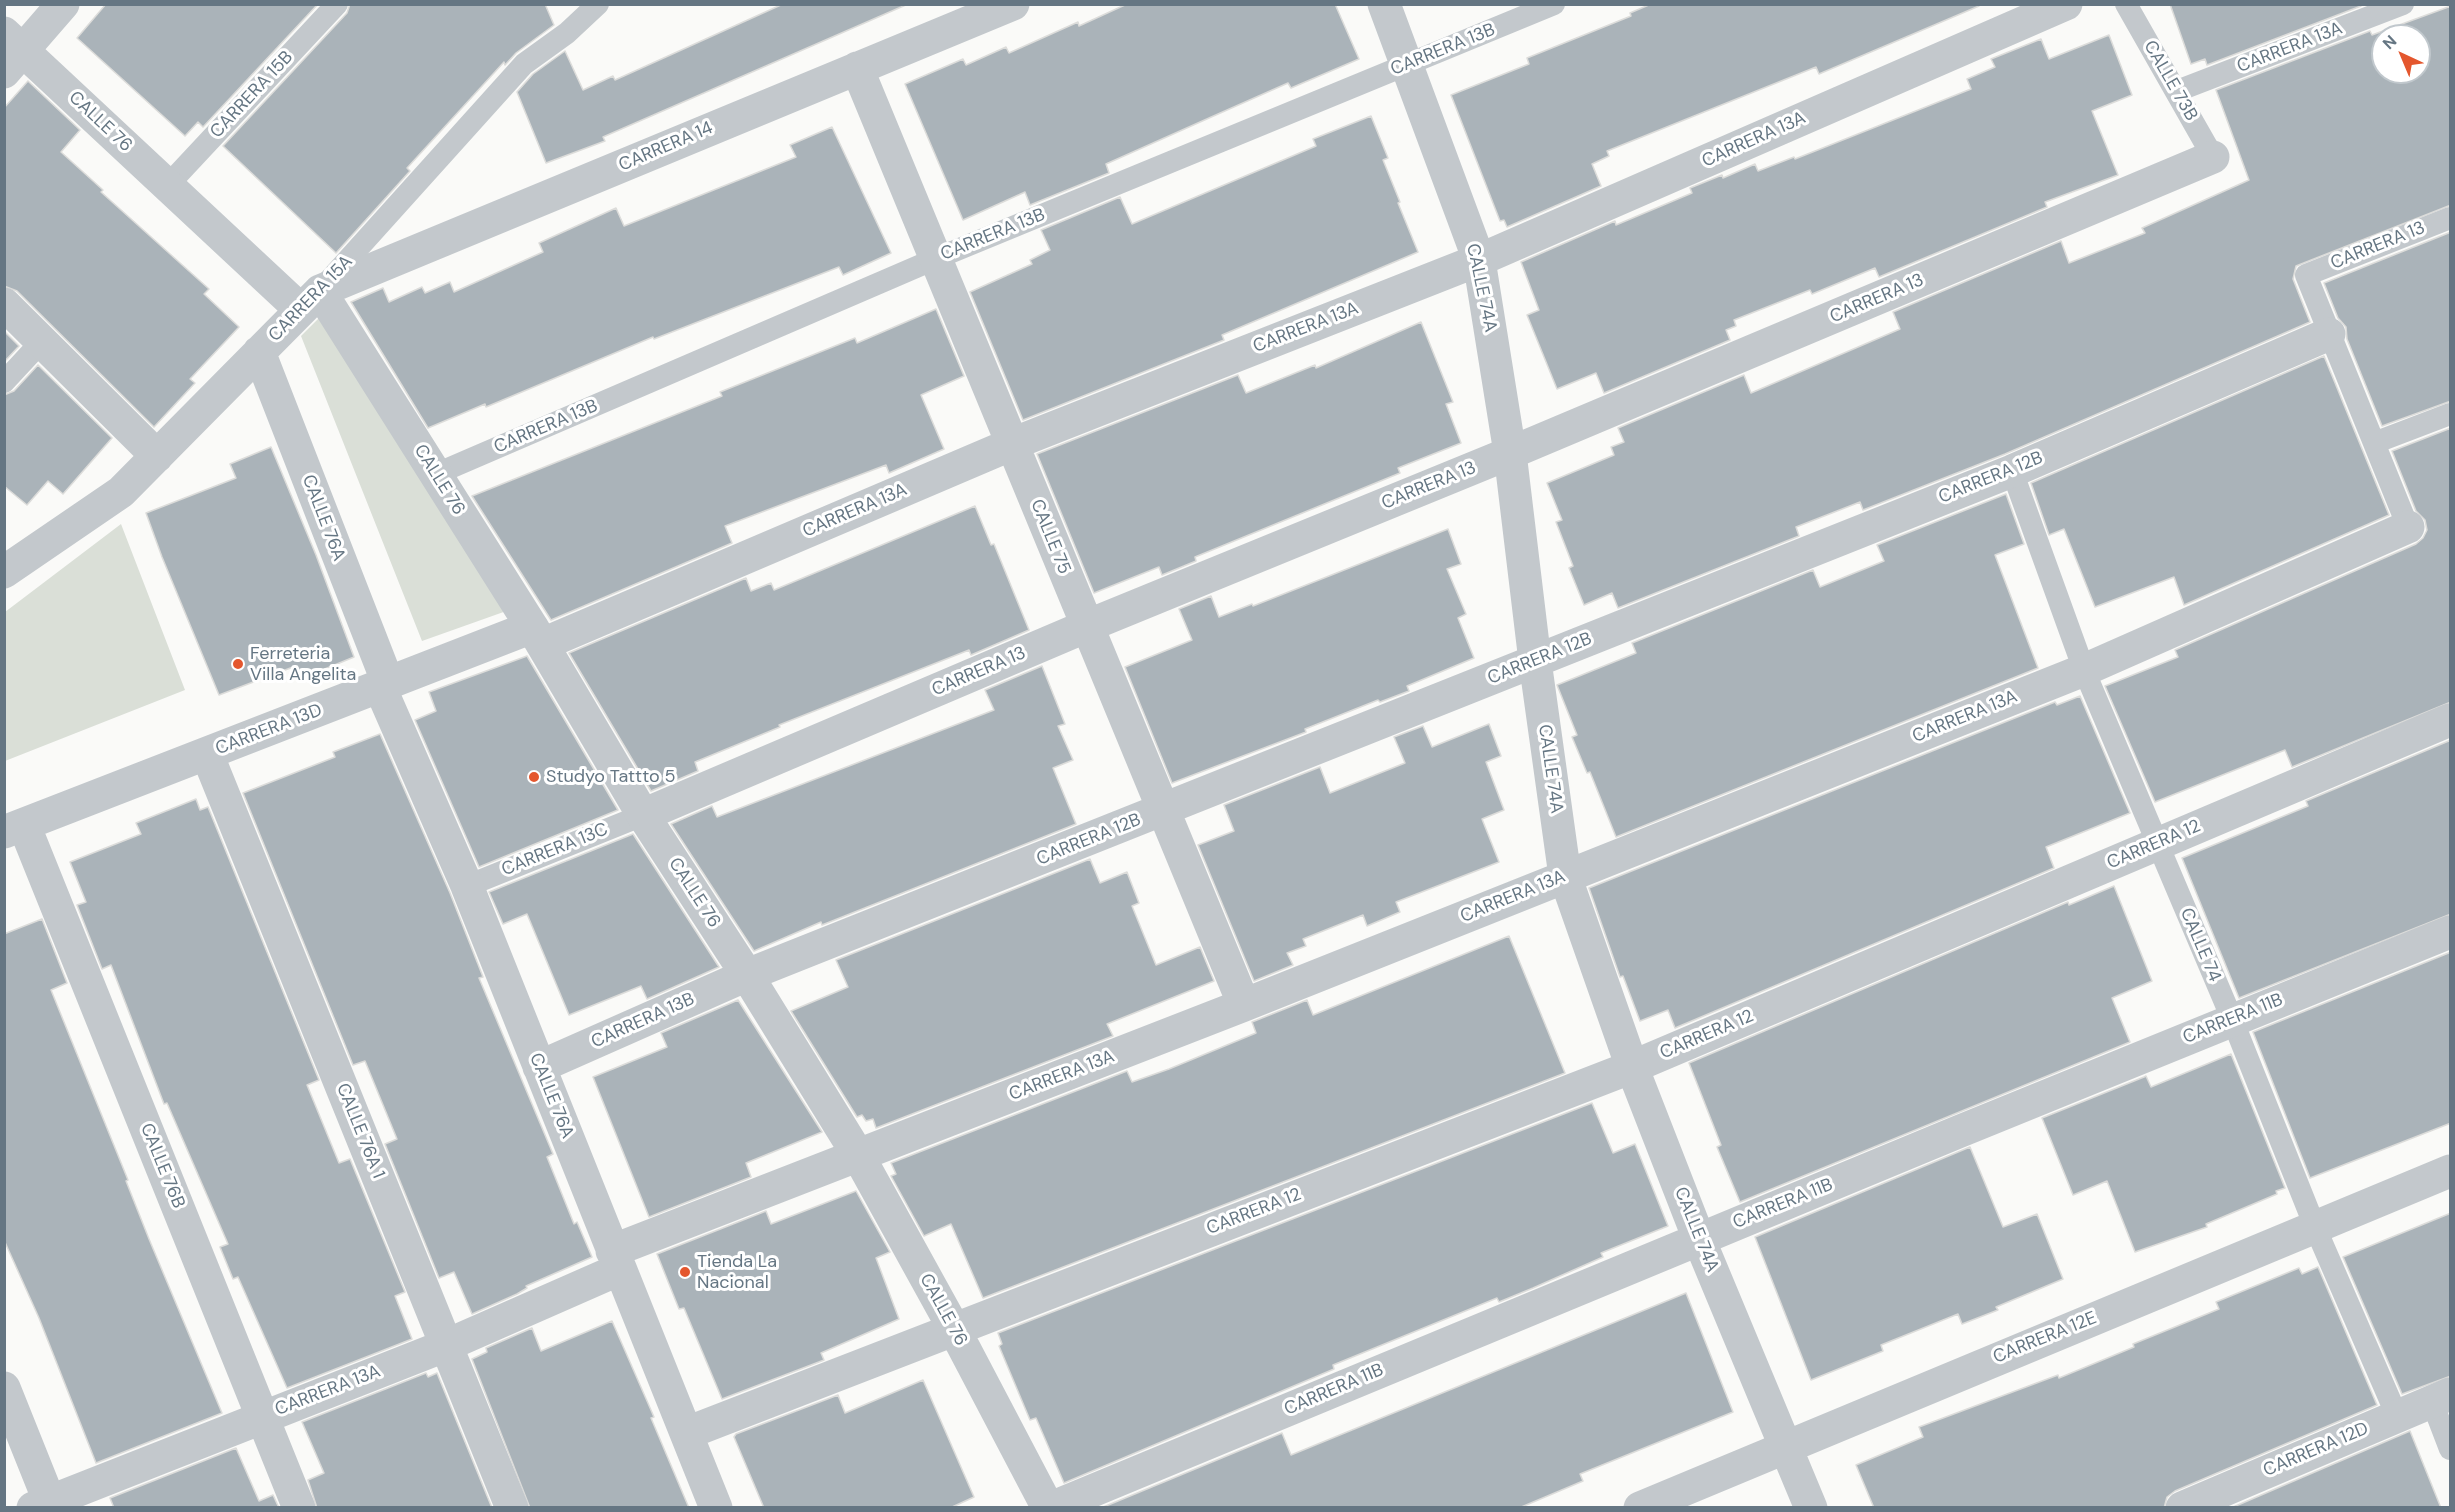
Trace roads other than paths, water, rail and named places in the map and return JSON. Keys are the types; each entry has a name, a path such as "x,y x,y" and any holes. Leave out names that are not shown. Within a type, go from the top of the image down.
{"street":[{"path":"11,52 63,4"},
{"name":"CARRERA 14","path":"311,300 856,68 1013,4"},
{"name":"CALLE 74A","path":"1384,4 1479,260 1510,453 1535,661 1565,876 1632,1067 1699,1239 1811,1508"},
{"name":"CARRERA 13A","path":"537,636 1012,444 1479,260 2066,4"},
{"name":"CALLE 76","path":"11,52 168,185 311,300 436,474 537,636 643,814 747,975 858,1155 1049,1508"},
{"name":"CALLE 75","path":"856,68 1244,1005"},
{"name":"CARRERA 13","path":"643,814 1087,626 1510,453 2213,157"},
{"name":"CARRERA 15A","path":"4,572 122,492 311,300"},
{"path":"4,304 43,340 157,456"},
{"name":"CARRERA 12B","path":"747,975 1164,811 2012,471 2329,334"},
{"name":"CALLE 76A","path":"259,352 384,685 716,1508"},
{"name":"CARRERA 13A","path":"45,1505 263,1416 447,1345 616,1260 858,1155 1244,1005 2084,670 2408,528"},
{"name":"CARRERA 13D","path":"14,829 384,685 537,636"},
{"name":"CARRERA 12","path":"687,1432 953,1327 1632,1067 2451,720"},
{"name":"CALLE 76A 1","path":"207,754 512,1508"},
{"name":"CALLE 76B","path":"14,829 263,1416 299,1508"},
{"name":"CARRERA 11B","path":"1049,1508 2232,1019 2451,932"},
{"name":"CARRERA 13B","path":"539,1067 747,975"},
{"name":"CARRERA 12E","path":"1640,1508 1784,1446 2451,1171"},
{"path":"4,1388 45,1505"},
{"name":"CARRERA 12D","path":"2182,1508 2441,1398"}],"lane":[{"name":"CARRERA 15B","path":"168,185 337,4"},
{"name":"CARRERA 15A","path":"311,300 524,64 567,33 598,4"},
{"name":"CARRERA 13B","path":"436,474 936,259 1554,4"},
{"name":"CALLE 73B","path":"2126,4 2213,157"},
{"name":"CARRERA 13A","path":"2176,91 2403,4"},
{"name":"CARRERA 13","path":"2329,334 2306,275 2451,218"},
{"path":"2329,334 2408,528"},
{"path":"4,382 43,340"},
{"path":"2374,443 2451,414"},
{"name":"CALLE 74","path":"2012,471 2084,670 2232,1019 2315,1227 2397,1416"},
{"name":"CARRERA 13C","path":"467,886 643,814"},
{"path":"2441,1398 2451,1449"}],"place":[{"name":"Ferreteria Villa Angelita","path":"238,664"},
{"name":"Studyo Tattto 5","path":"534,777"},
{"name":"Tienda La Nacional","path":"685,1272"}]}
